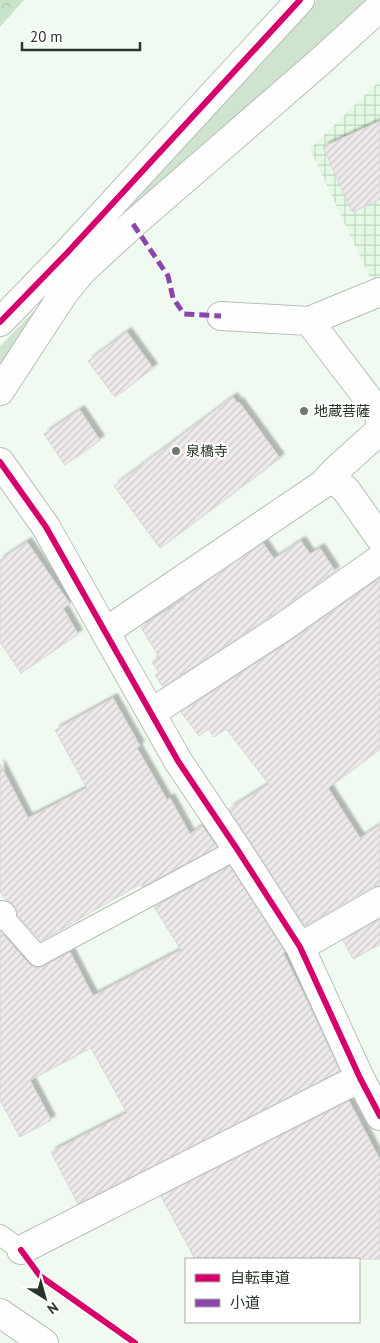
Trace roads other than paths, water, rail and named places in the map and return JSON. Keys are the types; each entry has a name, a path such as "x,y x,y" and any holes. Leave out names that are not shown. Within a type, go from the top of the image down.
{"main road":[{"path":"0,392 64,293 75,261 300,0"},
{"path":"0,322 75,261 133,224 380,7"},
{"path":"221,316 310,321 380,292"},
{"path":"310,321 379,413 380,418"},
{"path":"105,632 323,484 378,432 380,426"},
{"path":"0,462 46,527 178,761 300,947 360,1078 380,1116"},
{"path":"330,476 346,490 380,538"},
{"path":"151,713 283,628 380,559"},
{"path":"300,947 380,901"},
{"path":"11,1242 360,1078"},
{"path":"0,1313 44,1343"}],"lane":[{"path":"1,915 38,956 237,849"}],"place":[{"name":"地蔵菩薩","path":"304,411"},
{"name":"泉橋寺","path":"176,451"}]}
